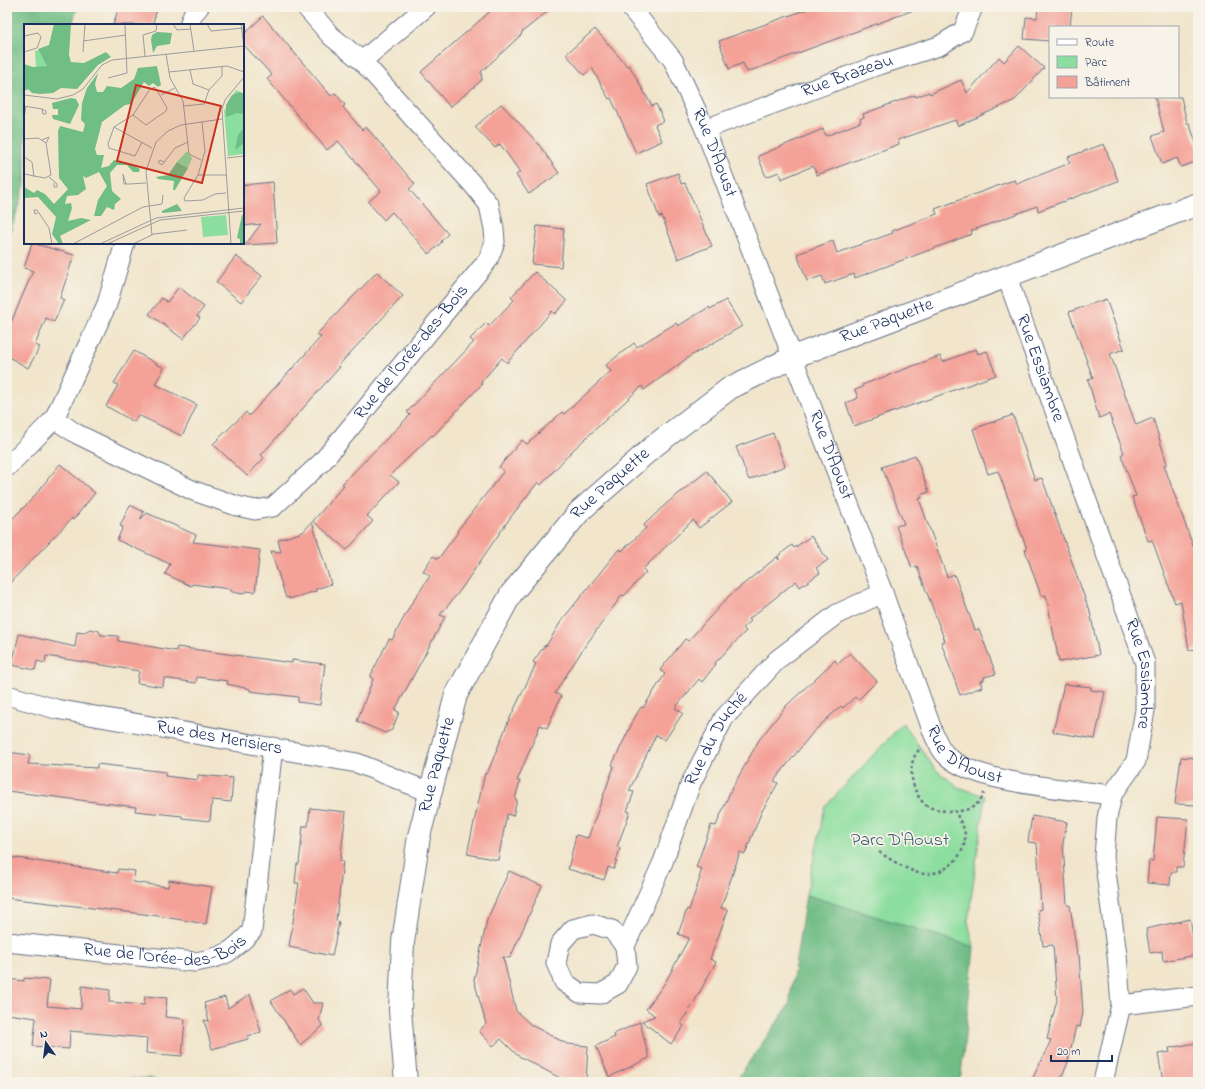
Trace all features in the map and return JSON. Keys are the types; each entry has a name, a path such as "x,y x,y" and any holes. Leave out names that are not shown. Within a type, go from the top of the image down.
{"street":[{"path":"189,24 193,14 199,7"},
{"name":"Rue de l'Orée-des-Bois","path":"54,419 77,434 194,491 237,506 254,510 273,507 322,462 488,260 495,242 489,206 475,188 362,61 331,36 306,7"},
{"path":"362,61 426,7"},
{"name":"Rue D'Aoust","path":"630,7 673,60 706,129 884,593 934,735 944,754 964,767 989,777 1112,795"},
{"name":"Rue Brazeau","path":"706,129 873,68 939,46 963,32 973,7"},
{"name":"Rue Paquette","path":"406,1082 400,1010 400,973 403,942 419,836 429,792 456,695 511,594 580,511 654,446 730,388 793,358 1198,204"},
{"path":"7,467 54,419 107,304 125,244"},
{"name":"Rue Essiambre","path":"1007,277 1145,663 1145,710 1136,761 1112,795 1107,818 1104,858 1117,955 1121,1005 1103,1082"},
{"name":"Rue du Duché","path":"624,946 663,862 691,783 724,718 778,659 836,614 884,593"},
{"name":"Rue des Merisiers","path":"7,694 56,709 357,763 429,792"},
{"name":"Rue de l'Orée-des-Bois","path":"7,942 195,962 217,958 234,950 252,931 273,747"},
{"path":"1121,1005 1198,996"}],"path":[{"path":"934,735 916,752 912,770 914,790 927,806 948,813 964,812 982,799 989,777"},
{"path":"879,852 916,872 940,871 951,866 959,856 964,844 964,829 956,812"}],"green space":[{"path":"7,7 77,7 72,24 24,24 24,187 7,245"},
{"name":"Parc D'Aoust","path":"903,723 935,769 958,787 985,796 968,922 974,947 806,895 825,807"},
{"path":"806,895 974,947 961,1075 958,1082 735,1082 789,1005"},
{"path":"148,1078 166,1082 73,1082"}],"building":[{"path":"119,7 158,7 152,24 113,24"},
{"path":"495,7 553,7 521,33 522,34 481,72 482,80 450,107 421,72"},
{"path":"813,7 919,8 747,72 743,63 729,69 719,41"},
{"path":"1038,7 1072,7 1070,26 1049,26 1049,41 1024,39 1026,17 1037,18"},
{"path":"263,16 331,96 335,93 345,105 343,107 362,130 366,127 415,184 409,189 448,234 429,254 392,212 384,220 368,202 381,191 338,141 327,150 267,79 272,75 244,45 244,34"},
{"path":"595,29 627,66 629,65 652,106 656,104 664,121 655,125 662,141 636,153 611,98 609,99 592,68 584,75 566,54"},
{"path":"1019,46 1044,68 1015,100 958,126 955,120 898,140 899,144 817,175 813,166 781,179 779,172 766,177 758,156 823,129 826,136 861,122 860,119 864,117 863,114 915,95 916,97 929,92 930,94 961,80 967,93 999,57 1004,62"},
{"path":"1181,97 1187,123 1189,123 1198,148 1198,161 1181,167 1177,158 1162,164 1152,136 1164,132 1155,98"},
{"path":"501,104 537,142 559,173 529,194 516,175 520,172 500,144 495,148 475,127"},
{"path":"1104,144 1118,181 1038,211 1037,206 971,231 972,234 855,278 854,274 825,284 822,276 807,281 797,254 833,241 837,253 893,233 892,231 937,214 935,209 1008,182 1015,180 1017,184 1070,163 1068,157"},
{"path":"678,173 681,184 685,183 712,246 678,259 662,216 659,217 647,184"},
{"path":"273,182 277,243 245,245 261,224 244,226 244,185"},
{"path":"537,226 564,229 561,267 532,264"},
{"path":"32,244 74,255 60,298 64,300 54,322 46,318 35,345 40,347 28,368 7,356 7,332 33,271 24,268"},
{"path":"236,256 262,276 241,302 216,282"},
{"path":"377,272 403,296 338,366 340,367 261,455 264,458 247,476 213,444 246,412 249,416 321,337 317,334"},
{"path":"535,272 567,301 555,314 552,311 507,363 502,358 481,382 482,384 433,436 432,435 390,475 399,482 367,516 373,521 347,550 313,521 344,485 342,484 410,415 407,412 474,342 470,339 486,323 489,326 514,300 511,297"},
{"path":"179,287 204,307 197,316 200,318 183,339 149,314 162,298 167,302"},
{"path":"1106,299 1124,349 1110,354 1136,425 1153,418 1167,464 1164,465 1193,546 1198,544 1198,649 1189,650 1181,601 1175,603 1152,540 1148,541 1132,497 1136,496 1121,455 1124,453 1109,414 1099,418 1088,380 1093,378 1069,312"},
{"path":"726,300 742,326 689,357 644,390 642,386 573,450 541,485 538,482 510,518 459,592 440,615 445,617 395,710 399,712 392,730 385,733 357,721 373,679 370,677 389,639 392,640 410,606 430,576 423,571 433,556 438,559 458,532 457,531 504,471 499,467 522,440 527,444 562,412 564,414 611,371 606,365 634,343 637,347 676,323 678,326 709,307 710,309"},
{"path":"976,349 978,354 987,351 996,375 854,426 846,403 858,398 855,390 863,387 862,385 940,356 943,362"},
{"path":"134,351 164,368 155,384 197,405 182,436 138,415 134,422 106,406 118,385 114,383"},
{"path":"1013,415 1035,480 1042,478 1089,607 1099,655 1059,662 1046,595 1041,596 1025,550 1027,549 998,471 988,474 973,429"},
{"path":"773,433 785,466 749,480 736,447"},
{"path":"915,455 929,492 920,495 922,498 919,499 947,577 954,574 975,630 979,629 996,674 984,677 984,680 980,681 982,687 960,695 941,642 945,641 917,566 912,568 896,526 904,524 882,467"},
{"path":"60,464 95,493 73,520 72,518 7,586 7,524 31,500"},
{"path":"707,471 732,502 699,528 693,520 643,569 646,572 624,596 622,595 583,649 555,693 561,696 547,728 540,725 517,781 520,781 515,799 517,800 513,816 507,814 498,860 467,854 485,773 487,774 508,722 536,664 533,662 545,645 546,646 562,620 619,549 622,551 646,528 644,525 667,503"},
{"path":"130,505 144,512 140,520 147,513 196,535 193,542 260,550 255,592 246,591 243,594 232,592 230,589 192,584 191,586 165,574 170,564 117,540 123,527 120,526"},
{"path":"312,522 331,584 316,589 316,591 289,599 289,597 286,598 271,551 281,552 278,540 303,532"},
{"path":"811,536 828,560 816,568 820,573 800,587 796,581 749,619 751,621 743,628 746,631 715,663 716,664 702,682 699,679 675,708 683,713 665,740 656,735 629,791 634,792 627,811 630,812 617,847 620,848 614,869 608,867 604,880 568,869 576,835 588,838 614,766 612,765 635,717 641,707 643,708 665,674 660,670 685,639 688,641 730,595 777,557 779,560 778,556 792,545 794,548"},
{"path":"90,629 99,631 101,635 118,636 118,641 176,651 177,647 292,663 292,660 325,664 320,705 298,702 298,697 250,691 250,689 227,684 228,681 197,677 196,683 164,678 163,687 137,683 139,671 46,656 45,663 37,661 35,670 12,665 19,634 75,647 77,632 83,633"},
{"path":"850,653 877,681 858,700 855,697 843,708 841,706 814,731 774,781 778,783 761,813 745,854 740,852 721,908 728,910 710,959 716,962 691,1008 680,1023 684,1026 671,1044 642,1021 655,1016 646,1009 665,983 689,938 678,934 687,909 689,910 700,878 702,869 696,867 711,825 716,826 730,792 759,740 786,706 835,660 838,664"},
{"path":"1064,684 1091,687 1091,690 1105,692 1095,739 1053,732"},
{"path":"7,752 30,755 28,764 97,768 97,764 166,772 165,776 198,780 198,775 233,778 231,802 212,800 210,821 182,818 182,816 135,811 136,807 7,791"},
{"path":"1181,757 1198,758 1198,805 1175,804"},
{"path":"310,808 346,812 340,861 343,861 336,921 339,922 332,956 289,947 299,883 295,883 297,864 299,864 303,826 308,826"},
{"path":"1032,816 1067,822 1063,843 1067,905 1070,905 1077,955 1079,955 1083,1013 1080,1027 1076,1026 1067,1065 1059,1082 1031,1082 1051,1040 1047,1039 1057,1000 1053,945 1043,946 1038,910 1041,909 1037,843 1028,842"},
{"path":"1157,817 1188,819 1183,867 1176,867 1176,872 1171,872 1170,885 1147,883 1149,861 1153,861"},
{"path":"10,857 117,873 118,869 135,871 133,882 168,887 169,880 212,887 206,924 152,915 7,898 7,865 9,865"},
{"path":"509,871 542,886 510,958 503,957 516,1011 531,1025 567,1044 588,1046 586,1081 562,1079 517,1055 501,1039 493,1046 479,1031 486,1024 474,980 487,920"},
{"path":"1190,919 1196,955 1163,961 1162,951 1150,953 1146,929"},
{"path":"24,978 50,980 47,1006 81,1009 82,986 110,990 109,1002 144,1005 145,996 167,998 165,1017 185,1019 182,1056 146,1053 147,1038 70,1031 69,1049 33,1046 36,1018 7,1014 7,979 24,981"},
{"path":"303,988 313,1003 323,1003 319,1020 323,1026 300,1045 271,1001 290,989 293,994"},
{"path":"250,994 261,1032 248,1036 248,1039 212,1049 204,1020 209,1021 204,1003 225,997 228,1008"},
{"path":"640,1022 649,1058 609,1077 596,1046 615,1037 614,1034"},
{"path":"1196,1043 1198,1054 1198,1081 1163,1082 1158,1054 1170,1052 1169,1048"}]}
